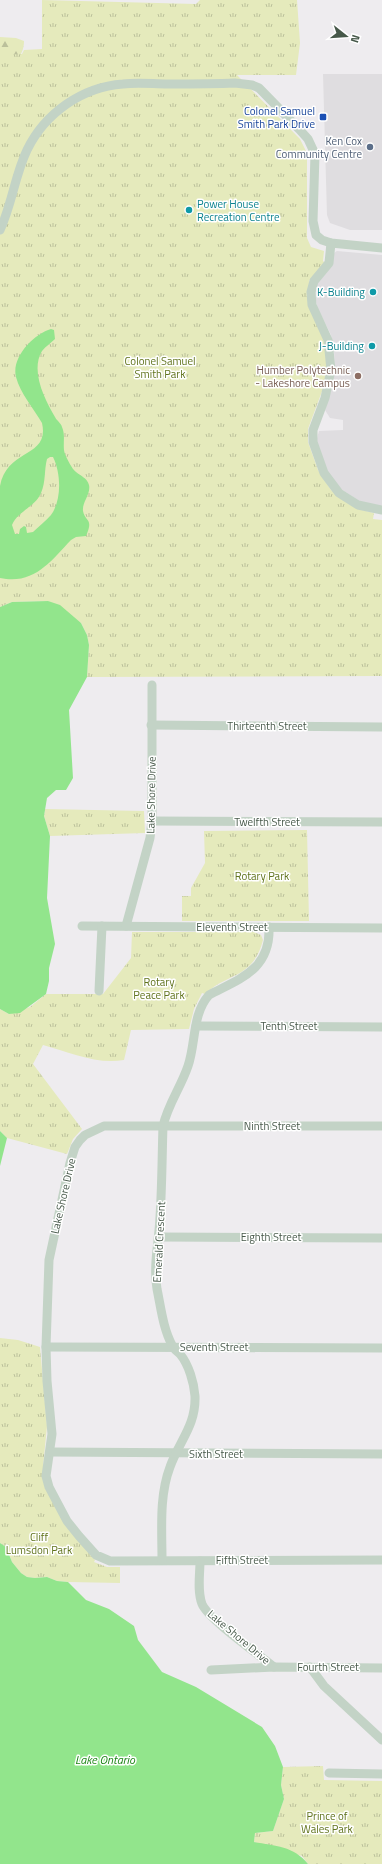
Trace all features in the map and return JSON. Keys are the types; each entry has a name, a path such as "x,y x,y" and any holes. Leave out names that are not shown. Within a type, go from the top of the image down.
{"street":[{"path":"0,230 27,150 43,126 69,102 86,92 98,88 123,84 235,83 252,85 259,88 308,139 315,154 314,232 322,240 331,243 382,248"},
{"path":"331,243 329,263 314,281 311,292 312,305 328,340 331,370 325,398 313,430 312,442 324,473 339,493 351,501 363,506 382,510"},
{"name":"Lake Shore Drive","path":"126,926 150,838 152,821 152,685"},
{"name":"Thirteenth Street","path":"151,725 382,727"},
{"name":"Twelfth Street","path":"152,821 382,822"},
{"name":"Eleventh Street","path":"82,926 382,928"},
{"path":"99,991 102,926"},
{"path":"163,1126 169,1106 188,1066 202,1005 209,995 242,979 257,965 268,943 269,927"},
{"name":"Tenth Street","path":"196,1026 382,1026"},
{"name":"Lake Shore Drive","path":"103,1559 90,1549 67,1521 49,1487 46,1476 52,1434 47,1381 46,1347 49,1260 70,1163 75,1147 85,1135 104,1126 163,1126"},
{"name":"Ninth Street","path":"163,1126 382,1126"},
{"name":"Emerald Crescent","path":"162,1560 163,1496 170,1467 191,1425 195,1396 186,1364 180,1354 172,1347 164,1325 157,1287 156,1265 163,1185 163,1126"},
{"name":"Eighth Street","path":"159,1237 382,1238"},
{"name":"Seventh Street","path":"46,1347 382,1348"},
{"name":"Sixth Street","path":"50,1452 176,1454 382,1454"},
{"name":"Fifth Street","path":"103,1559 110,1561 382,1560"},
{"name":"Lake Shore Drive","path":"200,1560 200,1596 205,1608 213,1618 274,1667"},
{"name":"Fourth Street","path":"211,1670 274,1667 382,1668"},
{"path":"310,1667 324,1686 382,1740"},
{"path":"329,1773 382,1774"}],"shaded area":[{"path":"323,74 382,74 382,230 350,230 330,223 327,215"},
{"name":"Humber Polytechnic - Lakeshore Campus","path":"337,251 382,255 382,506 361,502 341,489 327,471 316,442 319,431 343,430 343,420 330,418 325,410 333,384 335,368 334,351 331,335 317,307 315,294 316,285 334,253"}],"green space":[{"name":"Colonel Samuel Smith Park","path":"42,0 196,4 200,0 297,0 300,43 296,75 237,75 300,139 307,153 307,238 311,247 324,251 323,261 325,263 309,281 324,342 327,365 324,386 308,429 308,442 318,470 331,490 358,509 374,513 373,519 382,520 382,676 87,677 89,645 87,635 81,623 48,601 12,602 0,607 0,55 22,54 24,50 42,49"},
{"path":"0,37 16,38 24,41 24,47 20,56 0,72"},
{"path":"45,809 144,811 145,833 50,836 44,816"},
{"name":"Rotary Park","path":"307,830 309,921 182,921 182,896 191,896 191,888 205,863 204,831"},
{"name":"Rotary Peace Park","path":"132,932 254,932 261,935 263,940 259,953 253,962 239,973 222,982 205,994 202,993 194,1009 189,1029 131,1030 124,1060 104,1061 93,1059 43,1045 33,1064 82,1129 73,1139 67,1154 7,1138 0,1131 0,1009 9,1014 30,1007 46,994 103,994 131,958"},
{"name":"Cliff Lumsdon Park","path":"0,1338 18,1340 40,1347 47,1426 43,1467 70,1531 95,1560 94,1562 107,1567 120,1567 120,1583 68,1582 57,1581 47,1577 27,1577 21,1573 12,1562 6,1547 0,1543"},
{"name":"Prince of Wales Park","path":"323,1766 324,1780 382,1781 382,1864 308,1864 302,1856 254,1842 255,1833 273,1831 284,1799 281,1785 283,1767"}],"water":[{"path":"51,329 54,330 55,339 42,351 39,359 38,376 40,385 51,410 63,430 65,454 74,471 85,479 89,485 89,492 83,511 89,526 86,536 76,537 71,540 48,564 32,575 12,579 0,578 0,486 4,474 11,465 34,448 40,442 43,434 42,423 18,383 15,369 20,354 25,347 44,332","holes":["53,457 56,463 59,478 59,494 55,509 51,515 33,532 27,533 26,527 24,526 20,529 19,534 15,534 12,525 18,516 31,506 38,498 44,485 47,459"]},
{"path":"48,601 60,605 81,623 87,635 89,645 87,677 69,710 73,778 66,790 56,790 47,798 44,816 50,836 47,898 55,944 49,968 49,981 46,994 20,1013 9,1014 0,1009 0,607 12,602"},
{"path":"0,1131 7,1138 0,1166"},
{"name":"Lake Ontario","path":"0,1543 6,1547 12,1562 21,1573 27,1577 47,1577 57,1581 68,1582 86,1600 109,1609 134,1626 138,1640 162,1672 196,1687 262,1727 275,1746 283,1767 281,1785 284,1799 273,1831 255,1833 254,1842 290,1850 303,1858 308,1864 0,1864"}],"place":[{"name":"Colonel Samuel Smith Park Drive","path":"323,117"},
{"name":"Ken Cox Community Centre","path":"370,147"},
{"name":"Power House Recreation Centre","path":"189,210"},
{"name":"K-Building","path":"373,292"},
{"name":"J-Building","path":"372,346"},
{"name":"Humber Polytechnic - Lakeshore Campus","path":"358,376"}]}
